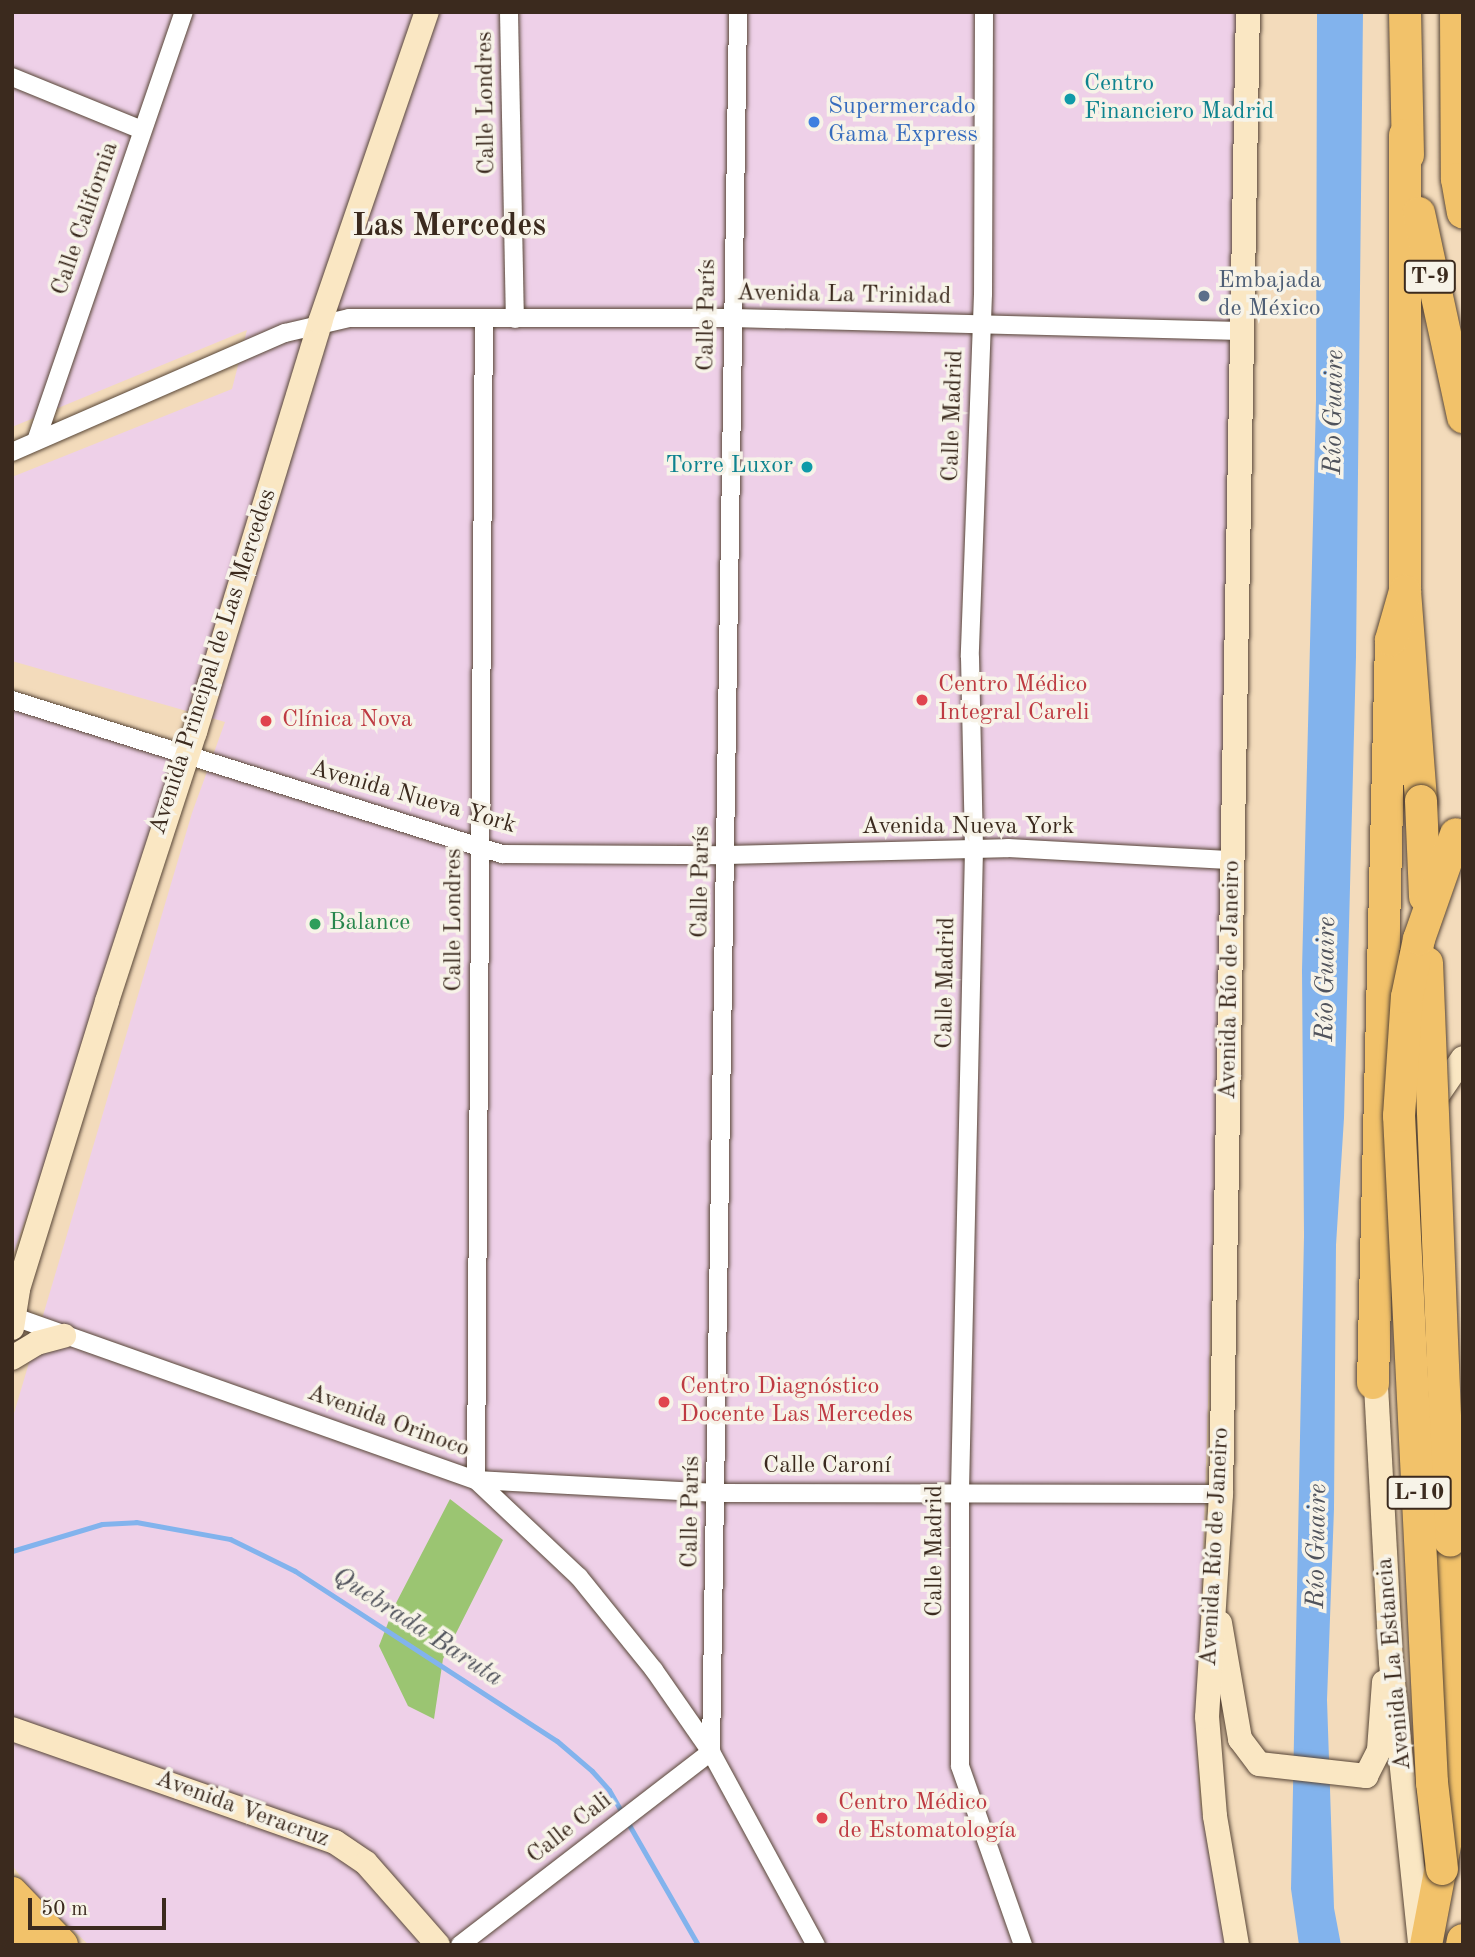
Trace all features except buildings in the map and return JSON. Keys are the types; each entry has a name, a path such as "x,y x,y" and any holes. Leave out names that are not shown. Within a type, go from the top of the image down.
{"highway":[{"name":"T-9","path":"1405,12 1405,135 1463,417"},
{"path":"1456,12 1460,105 1457,179 1463,212"},
{"path":"1373,1383 1391,640 1405,591 1405,135"},
{"name":"L-10","path":"1405,591 1421,801 1457,1783 1442,1869 1420,1943"},
{"name":"L-10","path":"1442,1869 1432,1783 1399,1116 1407,997 1419,939 1461,830"},
{"path":"12,1893 62,1945"},
{"path":"12,1933 23,1945"}],"street":[{"name":"Calle California","path":"36,441 184,12"},
{"name":"Avenida Principal de Las Mercedes","path":"13,1320 19,1289 62,1145 187,755 320,322 427,12"},
{"name":"Calle Londres","path":"509,12 515,318"},
{"name":"Calle París","path":"711,1752 738,12"},
{"name":"Calle Madrid","path":"984,12 982,322 970,657 974,849 960,1490 960,1766 1023,1945"},
{"name":"Avenida Río de Janeiro","path":"1237,1945 1215,1816 1207,1717 1217,1609 1221,1494 1248,12"},
{"path":"12,77 142,130"},
{"name":"Avenida La Trinidad","path":"12,452 285,333 320,322 484,318 732,318 982,322 1241,331"},
{"name":"Calle Londres","path":"476,1480 482,848 478,819 484,318"},
{"name":"Avenida Nueva York","path":"12,700 502,854 727,855 974,849 1233,860"},
{"name":"Avenida La Estancia","path":"1420,1943 1411,1825 1391,1662 1373,1383 1415,1141 1426,1112 1463,1058"},
{"name":"Avenida Orinoco","path":"13,1320 276,1406 476,1480 579,1577 654,1670 711,1752 816,1945"},
{"path":"12,1358 37,1343 64,1336"},
{"path":"1390,1621 1396,1519 1406,1499 1427,1479 1463,1469"},
{"name":"Calle Caroní","path":"476,1480 717,1493 960,1490 1221,1494"},
{"path":"1217,1609 1240,1739 1259,1764 1366,1776 1378,1750 1381,1691 1391,1662"},
{"name":"Avenida Veracruz","path":"12,1729 335,1842 366,1863 438,1945"},
{"name":"Calle Cali","path":"460,1945 711,1752"},
{"path":"12,1880 75,1945"}],"shaded area":[{"path":"12,12 1240,12 1217,1121 1197,1746 1200,1803 1228,1945 89,1945 33,1893 12,1865 12,1420 192,813 225,722 12,661 12,477 232,389 247,330 12,427"},
{"path":"12,704 168,757 172,765 120,949 12,1258"}],"green space":[{"path":"450,1499 503,1540 443,1659 434,1719 408,1706 379,1646 395,1605"}],"water":[{"name":"Río Guaire","path":"1317,12 1363,12 1356,657 1344,1118 1336,1245 1334,1509 1327,1700 1334,1908 1341,1945 1299,1945 1291,1889 1304,1236 1302,970 1316,400"}],"waterway":[{"name":"Quebrada Baruta","path":"12,1551 102,1524 136,1522 230,1539 295,1571 557,1741 592,1771 609,1790 698,1945"}],"place":[{"name":"Centro Financiero Madrid","path":"1070,99"},
{"name":"Supermercado Gama Express","path":"814,122"},
{"name":"Embajada de México","path":"1204,296"},
{"name":"Torre Luxor","path":"807,467"},
{"name":"Centro Médico Integral Careli","path":"922,700"},
{"name":"Clínica Nova","path":"266,721"},
{"name":"Balance","path":"315,924"},
{"name":"Centro Diagnóstico Docente Las Mercedes","path":"664,1402"},
{"name":"Centro Médico de Estomatología","path":"822,1818"}],"district":[{"name":"Las Mercedes","path":"449,227"}]}
